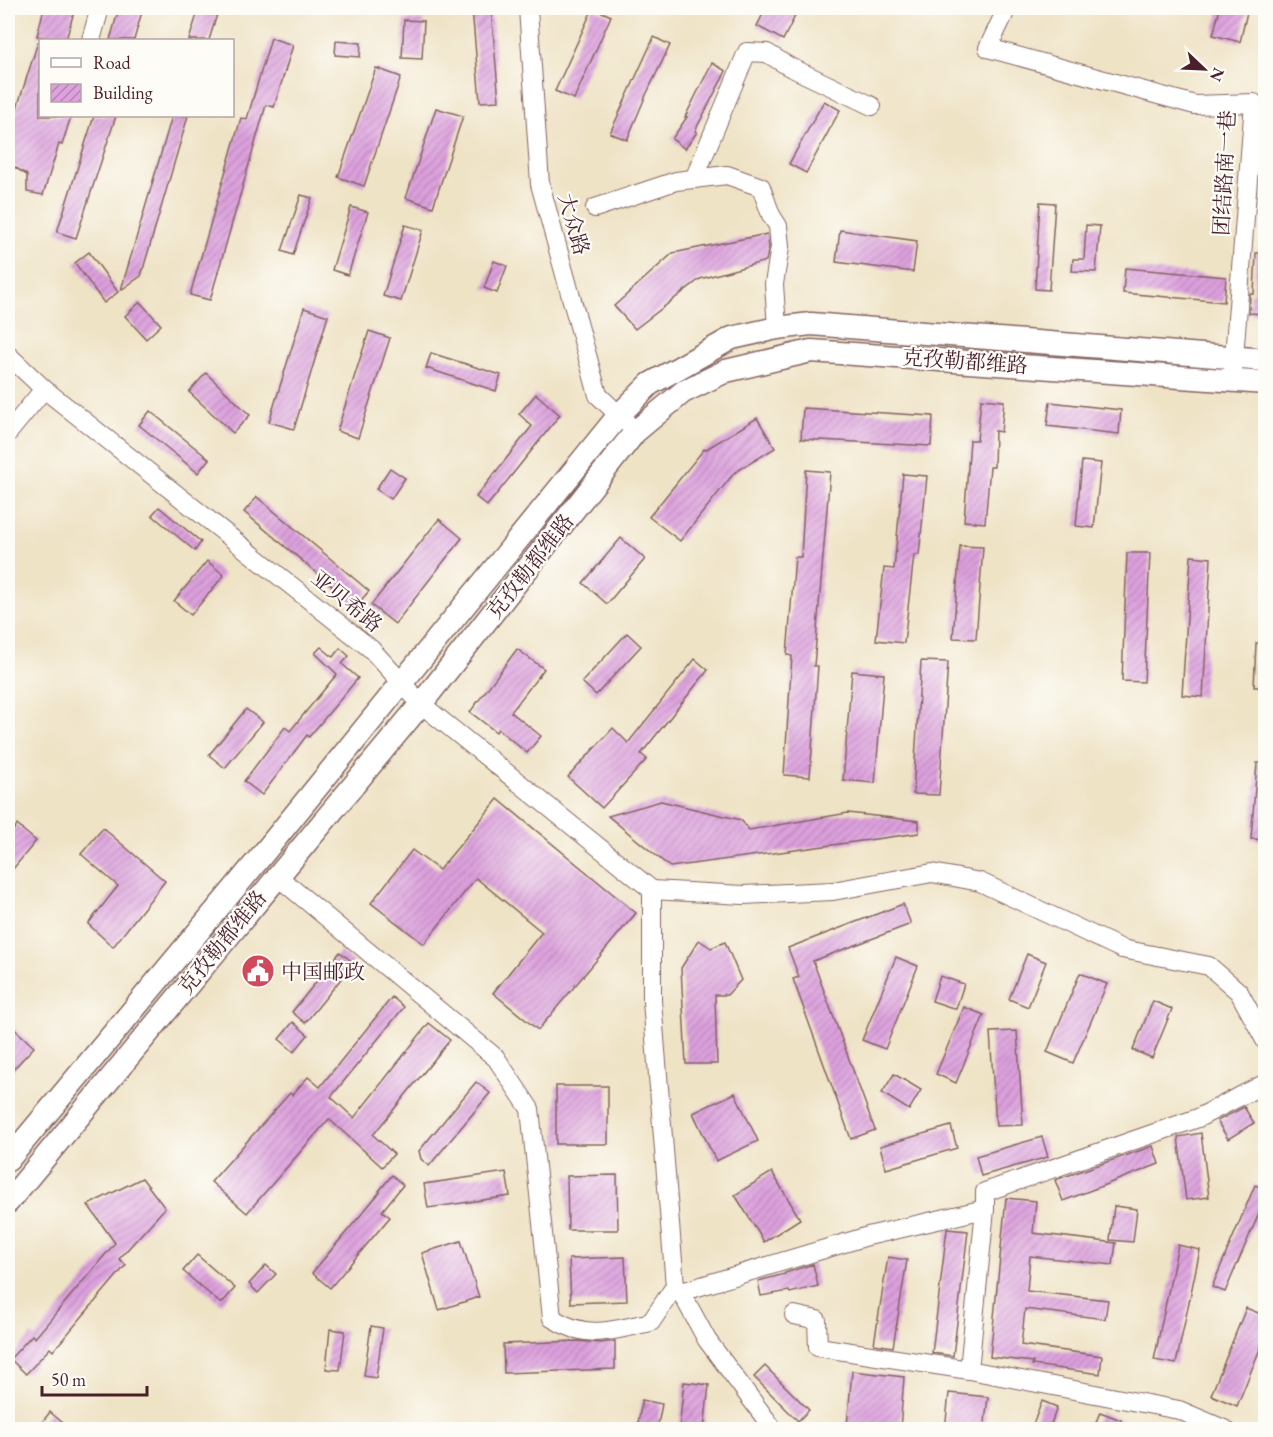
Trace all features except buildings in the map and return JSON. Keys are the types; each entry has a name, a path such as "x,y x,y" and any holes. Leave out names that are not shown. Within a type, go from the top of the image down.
{"main road":[{"name":"克孜勒都维路","path":"8,1160 258,860 619,415 650,384 732,338 777,328 811,324 1233,369 1266,383"},
{"name":"克孜勒都维路","path":"8,1203 421,704 635,432 683,392 726,370 811,351 1233,369 1266,360"}],"street":[{"path":"91,39 100,8"},
{"name":"大众路","path":"528,8 540,184 598,395 635,432"},
{"name":"团结路南一巷","path":"1007,8 988,48 1195,105 1254,103 1233,369"},
{"path":"694,179 747,52 767,53 788,66 872,106"},
{"path":"595,208 676,181 727,175 761,187 771,215 778,226 780,247 774,284 777,328"},
{"name":"亚贝希路","path":"8,355 44,389 371,649 421,704 652,890"},
{"path":"8,433 44,389"},
{"path":"771,1430 771,1426 707,1340 678,1289 652,1001 652,890 743,895 832,891 932,873 980,882 1122,949 1209,966 1239,992 1266,1042"},
{"path":"277,876 496,1059 530,1109 552,1318 568,1328 599,1333 651,1322 678,1289 868,1236 985,1209"},
{"path":"969,1370 985,1192 1198,1118 1266,1083"},
{"path":"794,1315 817,1320 818,1347 969,1370 1179,1410 1226,1430"}],"place":[{"name":"中国邮政","path":"258,971"}]}
